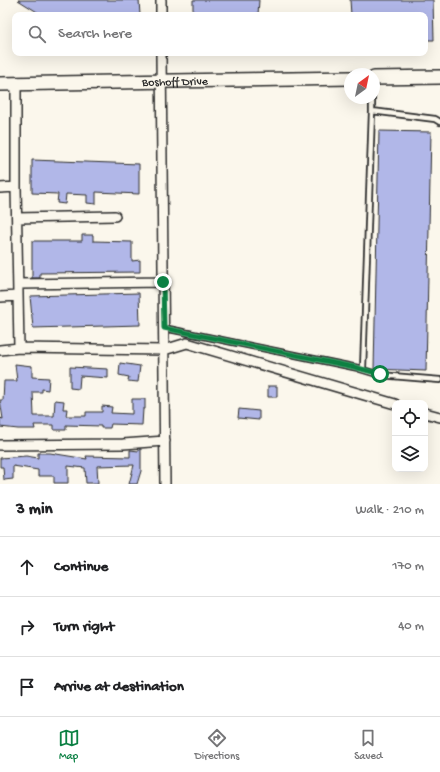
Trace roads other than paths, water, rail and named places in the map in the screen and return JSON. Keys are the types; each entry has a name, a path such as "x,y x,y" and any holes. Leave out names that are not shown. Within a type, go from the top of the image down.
{"main road":[{"path":"380,78 440,77"},
{"name":"Boshoff Drive","path":"0,84 344,78"}],"street":[{"path":"161,0 161,12"},
{"path":"161,56 165,484"},
{"path":"16,84 19,348"},
{"path":"0,188 16,188"},
{"path":"17,218 115,216"},
{"path":"19,284 163,282"},
{"path":"0,297 18,296"},
{"path":"0,350 19,348 164,350 187,343 392,403"},
{"path":"428,414 440,417"},
{"path":"0,446 122,444 165,441"}],"lane":[{"path":"360,369 363,369 372,104"},
{"path":"372,110 435,119 440,122"},
{"path":"164,328 380,374 440,380"}]}
